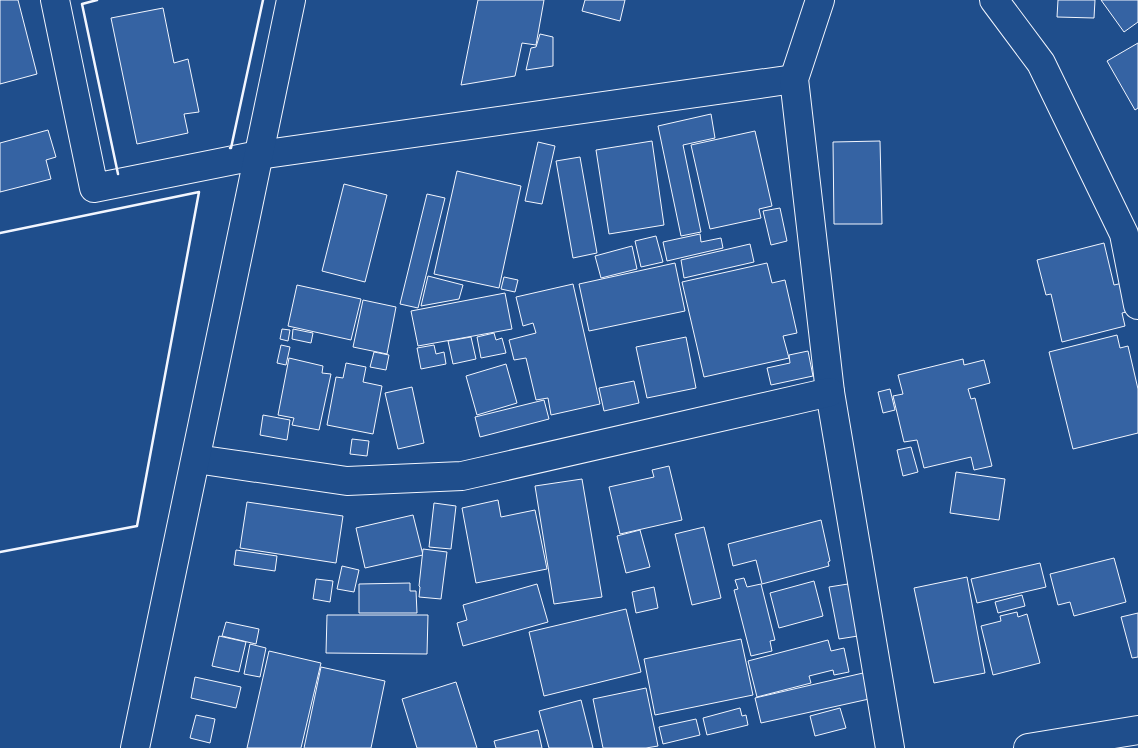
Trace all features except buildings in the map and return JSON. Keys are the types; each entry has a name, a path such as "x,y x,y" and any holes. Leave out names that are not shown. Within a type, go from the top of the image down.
{"street":[{"path":"55,0 94,188 259,155 794,79"},
{"path":"135,748 291,0"},
{"path":"820,0 794,79 830,392 890,748"},
{"path":"994,0 1041,63 1124,234 1138,305"},
{"path":"196,459 347,481 462,476 830,392"},
{"path":"1028,748 1138,730"}],"wall":[{"path":"97,0 82,4 118,174"},
{"path":"230,148 263,0"},
{"path":"0,233 199,192 137,526 0,552"}]}
